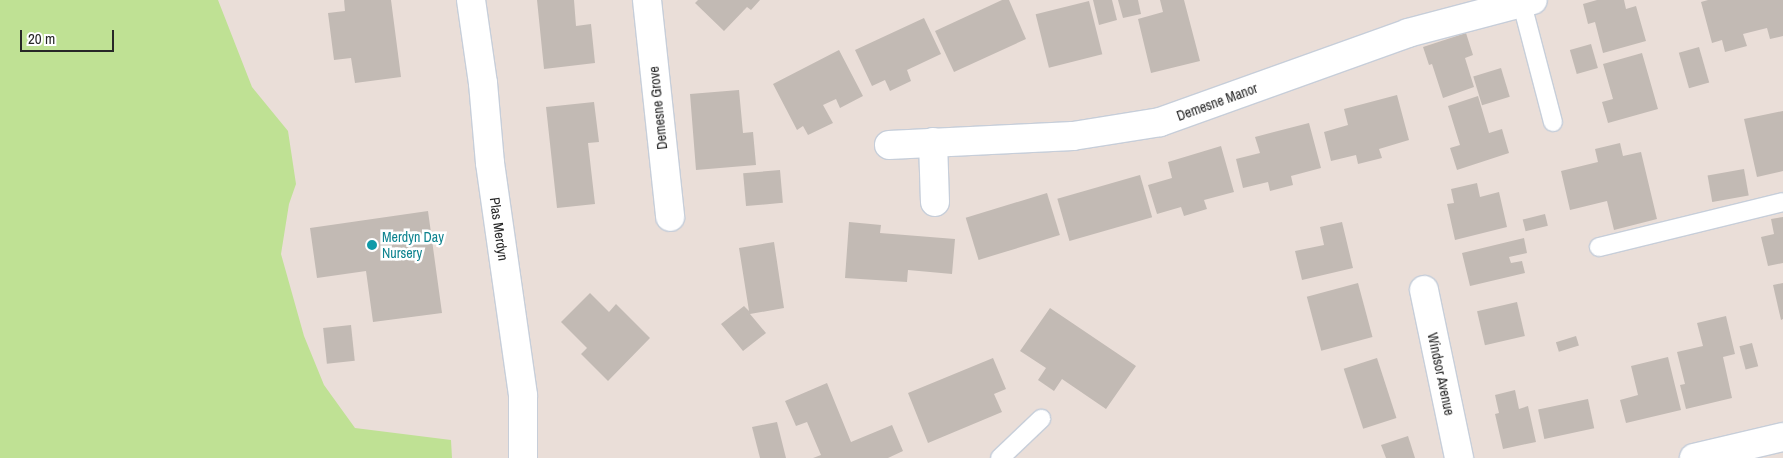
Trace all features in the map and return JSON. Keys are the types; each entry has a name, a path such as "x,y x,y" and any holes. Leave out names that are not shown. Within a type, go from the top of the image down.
{"street":[{"name":"Plas Merdyn","path":"471,0 483,83 490,163 523,396 523,458"},
{"name":"Demesne Grove","path":"647,0 670,217"},
{"name":"Demesne Manor","path":"889,145 1073,136 1160,122 1408,33 1528,2"},
{"path":"933,142 935,202"},
{"name":"Windsor Avenue","path":"1424,290 1459,458"},
{"path":"1694,458 1783,438"}],"lane":[{"path":"1528,2 1553,122"},
{"path":"1599,247 1783,202"},
{"path":"1000,458 1041,419"}],"green space":[{"path":"0,0 218,0 252,87 288,131 296,184 289,204 281,254 304,336 324,385 355,428 451,440 452,458 0,458"}],"building":[{"path":"344,0 391,0 401,77 355,83 351,58 334,60 328,13 345,11"},
{"path":"537,0 574,0 576,26 591,24 595,63 544,69"},
{"path":"698,0 760,0 751,10 747,7 724,31 695,3"},
{"path":"1002,0 1009,0 1026,39 954,72 935,31"},
{"path":"1093,0 1112,0 1117,20 1099,25"},
{"path":"1118,0 1138,0 1141,14 1123,18"},
{"path":"1160,0 1184,0 1200,61 1151,73 1138,19 1163,12"},
{"path":"1597,0 1624,0 1626,9 1636,6 1646,41 1603,53 1595,22 1588,24 1583,4"},
{"path":"1708,0 1783,0 1783,36 1770,39 1767,28 1743,34 1747,46 1725,52 1722,40 1712,43 1701,2"},
{"path":"1089,1 1102,54 1049,68 1036,14"},
{"path":"924,18 941,54 907,70 911,81 890,91 885,80 872,86 855,50"},
{"path":"1466,33 1473,55 1465,58 1474,87 1443,98 1432,64 1429,65 1423,47"},
{"path":"1591,44 1598,68 1577,74 1570,50"},
{"path":"1699,47 1709,83 1689,88 1679,53"},
{"path":"839,50 863,96 840,108 836,99 823,105 833,123 808,135 803,126 797,130 773,84"},
{"path":"1642,53 1658,109 1608,123 1602,102 1613,99 1603,64"},
{"path":"1501,68 1510,97 1482,105 1473,76"},
{"path":"739,90 743,133 753,132 756,165 696,170 690,94"},
{"path":"1397,95 1409,140 1379,149 1382,158 1358,164 1356,155 1331,161 1324,132 1348,125 1344,109"},
{"path":"1478,96 1489,133 1502,129 1509,153 1457,170 1450,148 1460,145 1448,106"},
{"path":"594,102 599,142 588,143 595,204 557,208 546,107"},
{"path":"1783,111 1783,171 1757,177 1744,119"},
{"path":"1309,123 1321,168 1291,176 1293,185 1270,191 1268,182 1243,188 1236,159 1260,153 1255,137"},
{"path":"1620,143 1623,156 1641,152 1657,219 1614,230 1607,201 1570,210 1561,171 1598,162 1595,149"},
{"path":"1221,146 1234,192 1204,200 1207,209 1184,216 1181,207 1157,214 1148,185 1172,178 1168,162"},
{"path":"1744,169 1749,196 1712,202 1708,175"},
{"path":"780,170 783,203 746,206 743,173"},
{"path":"1140,175 1152,217 1069,241 1057,199"},
{"path":"1477,183 1480,197 1499,192 1507,227 1455,240 1447,204 1454,203 1451,189"},
{"path":"1047,193 1060,235 979,260 966,218"},
{"name":"Merdyn Day Nursery","path":"428,211 442,313 373,322 366,271 317,278 310,228"},
{"path":"1545,214 1548,226 1526,231 1523,220"},
{"path":"1783,217 1783,263 1768,266 1761,237 1774,234 1771,219"},
{"path":"849,222 881,225 880,233 955,239 952,274 908,270 907,282 845,278"},
{"path":"1342,222 1353,268 1302,280 1295,251 1324,245 1320,227"},
{"path":"1524,238 1527,253 1509,257 1511,263 1522,261 1525,273 1470,286 1462,253"},
{"path":"774,242 784,308 750,314 766,333 743,351 721,324 744,306 749,311 739,248"},
{"path":"1358,283 1372,337 1321,351 1307,297"},
{"path":"1783,283 1783,319 1781,320 1773,285"},
{"path":"590,293 609,312 616,304 650,338 608,381 581,354 587,348 561,322"},
{"path":"1517,302 1525,336 1485,345 1477,311"},
{"path":"1050,308 1136,366 1106,409 1062,379 1054,391 1038,380 1046,368 1020,351"},
{"path":"1726,316 1735,354 1723,357 1732,398 1686,409 1680,385 1685,384 1677,352 1703,346 1697,323"},
{"path":"351,325 355,361 327,364 323,328"},
{"path":"1576,336 1579,346 1559,352 1556,342"},
{"path":"1752,343 1758,366 1746,370 1739,346"},
{"path":"1668,357 1681,410 1626,423 1620,400 1638,395 1631,366"},
{"path":"993,358 1006,389 994,394 1002,412 928,443 908,393"},
{"path":"1377,358 1396,418 1363,429 1344,369"},
{"path":"827,383 851,442 892,425 903,451 888,458 813,458 821,455 807,422 796,426 785,401"},
{"path":"1515,390 1519,409 1528,406 1536,442 1503,449 1495,414 1499,413 1495,395"},
{"path":"1588,399 1594,428 1544,439 1538,410"},
{"path":"777,422 786,458 760,458 752,427"},
{"path":"1408,436 1415,458 1386,458 1381,445"}],"place":[{"name":"Merdyn Day Nursery","path":"372,245"}]}
